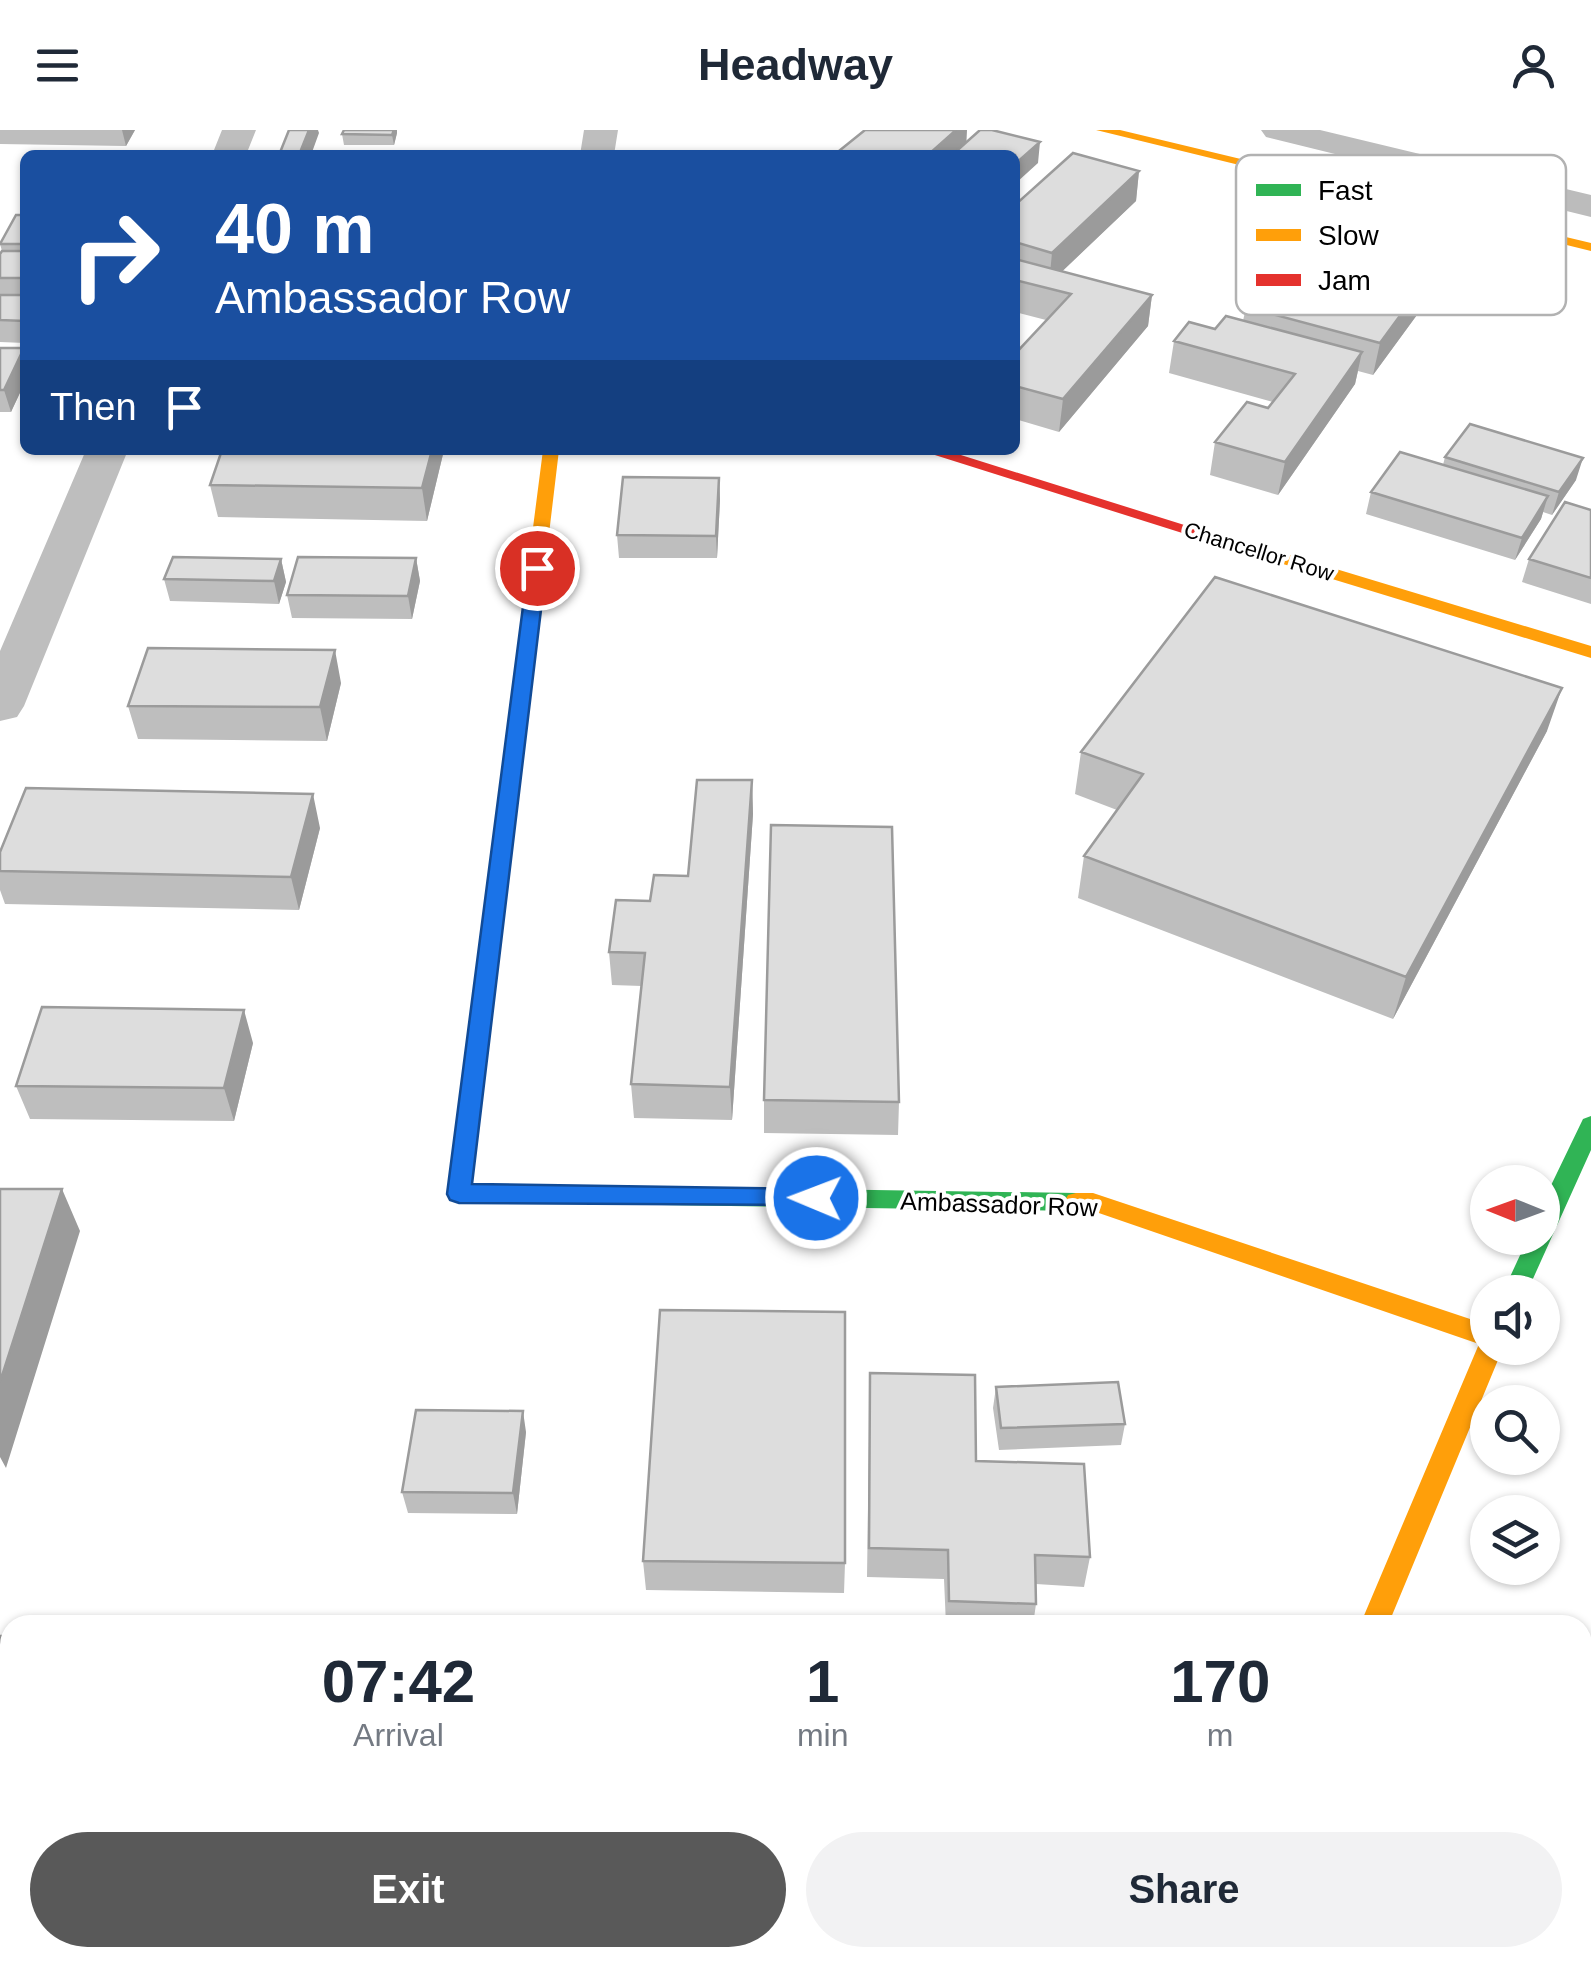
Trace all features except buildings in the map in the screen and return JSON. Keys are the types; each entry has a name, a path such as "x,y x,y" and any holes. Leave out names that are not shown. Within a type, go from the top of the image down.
{"main road":[{"path":"1103,130 1236,162"},
{"path":"1566,241 1591,247"},
{"name":"Ambassador Row","path":"550,455 459,1194 1093,1202 1470,1330"},
{"name":"Chancellor Row","path":"943,455 1591,652"},
{"path":"1560,1193 1591,1125"},
{"path":"1378,1615 1483,1365"}],"street":[{"path":"0,706 104,455"}],"waterway":[{"path":"1278,130 1381,155"},
{"path":"1566,200 1591,206"}],"traffic: fast":[{"path":"473,1079 459,1193 1076,1202"},
{"path":"1560,1192 1591,1125"},
{"path":"1523,1275 1532,1255"}],"traffic: slow":[{"path":"1103,130 1236,162"},
{"path":"1566,241 1591,247"},
{"path":"473,1079 550,455"},
{"path":"1220,539 1591,652"},
{"path":"1076,1202 1093,1202 1470,1330"},
{"path":"1378,1615 1483,1365"}],"traffic: jam":[{"path":"943,455 1220,539"}],"route":[{"path":"537,568 459,1194 816,1198"}]}
